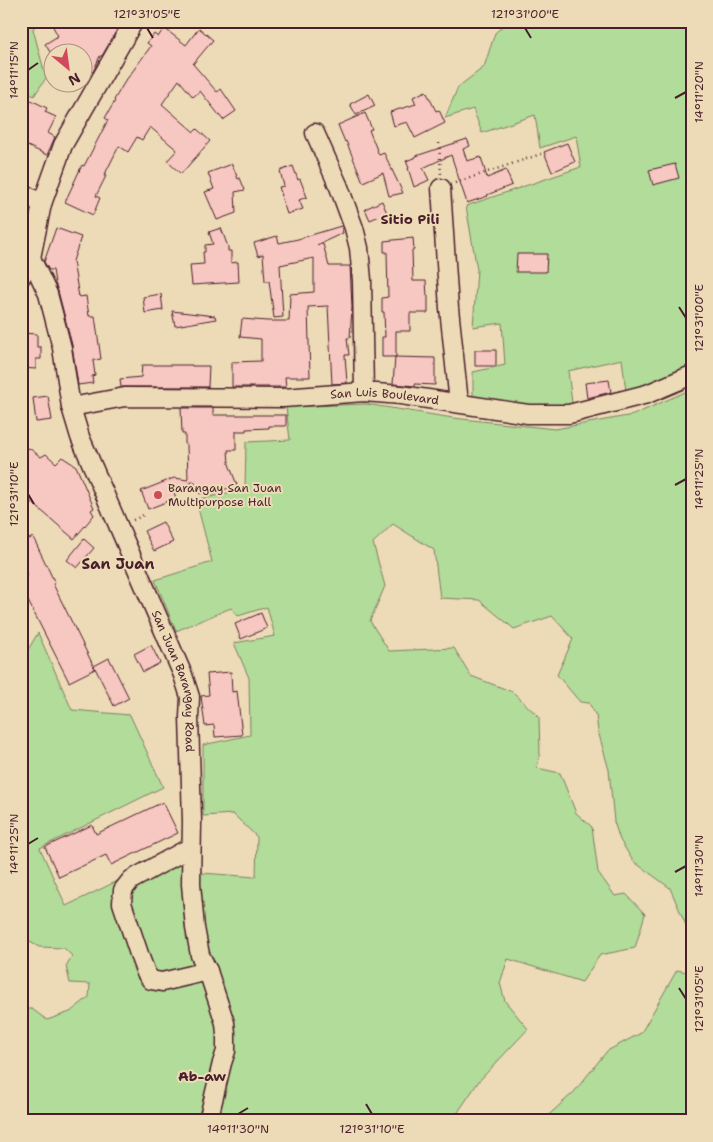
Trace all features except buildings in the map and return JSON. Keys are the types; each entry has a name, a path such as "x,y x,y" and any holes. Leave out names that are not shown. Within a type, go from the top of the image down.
{"street":[{"path":"21,277 30,258 42,204 63,145 134,21"},
{"path":"316,133 339,187 359,248 362,280 364,392"},
{"path":"441,188 458,403"},
{"path":"21,192 42,204"},
{"name":"San Juan Barangay Road","path":"30,258 48,294 62,348 71,406 80,437 183,675 190,697 192,821 190,884 200,955 208,971 225,1022 226,1034 226,1051 208,1121"},
{"name":"San Luis Boulevard","path":"71,406 125,397 283,398 364,392 401,395 528,414 569,414 647,394 692,376"},
{"path":"191,847 130,880 123,890 122,903 141,960 151,980 162,982 208,971"}],"path":[{"path":"440,143 441,188 541,154"}],"green space":[{"path":"21,21 38,21 33,29 42,63 42,84 34,96 21,89"},
{"path":"508,21 692,21 692,371 627,400 622,359 568,371 573,410 473,403 473,372 505,365 502,323 473,327 477,270 466,206 581,167 576,136 540,148 535,115 482,133 473,109 445,118 458,87 484,67 495,33"},
{"path":"692,389 692,928 688,930 670,888 633,861 620,840 614,822 609,770 598,731 596,716 589,703 580,702 557,675 573,639 552,616 514,629 479,600 440,598 434,550 393,524 373,543 385,586 370,621 389,651 454,648 471,676 513,692 539,717 540,755 537,768 560,773 576,813 592,827 598,872 615,896 626,894 645,914 635,948 600,955 582,982 508,959 500,983 505,1001 528,1029 479,1081 452,1121 21,1121 21,1009 32,1009 47,1020 70,1012 89,997 90,984 70,983 66,966 72,956 64,948 39,947 21,937 21,661 38,633 72,710 130,715 163,787 40,848 66,906 181,850 202,873 256,877 257,837 233,814 203,816 203,745 250,735 249,678 234,643 275,636 267,607 238,616 231,608 176,631 155,580 212,562 196,500 245,489 246,442 290,440 286,407 366,404 453,418 555,429 633,415"},
{"path":"677,970 692,973 692,1121 542,1121 574,1092 607,1051 641,1033"}],"place":[{"name":"Barangay San Juan Multipurpose Hall","path":"158,495"}],"district":[{"name":"Sitio Pili","path":"410,219"},
{"name":"San Juan","path":"118,564"},
{"name":"Ab-aw","path":"202,1076"}]}
